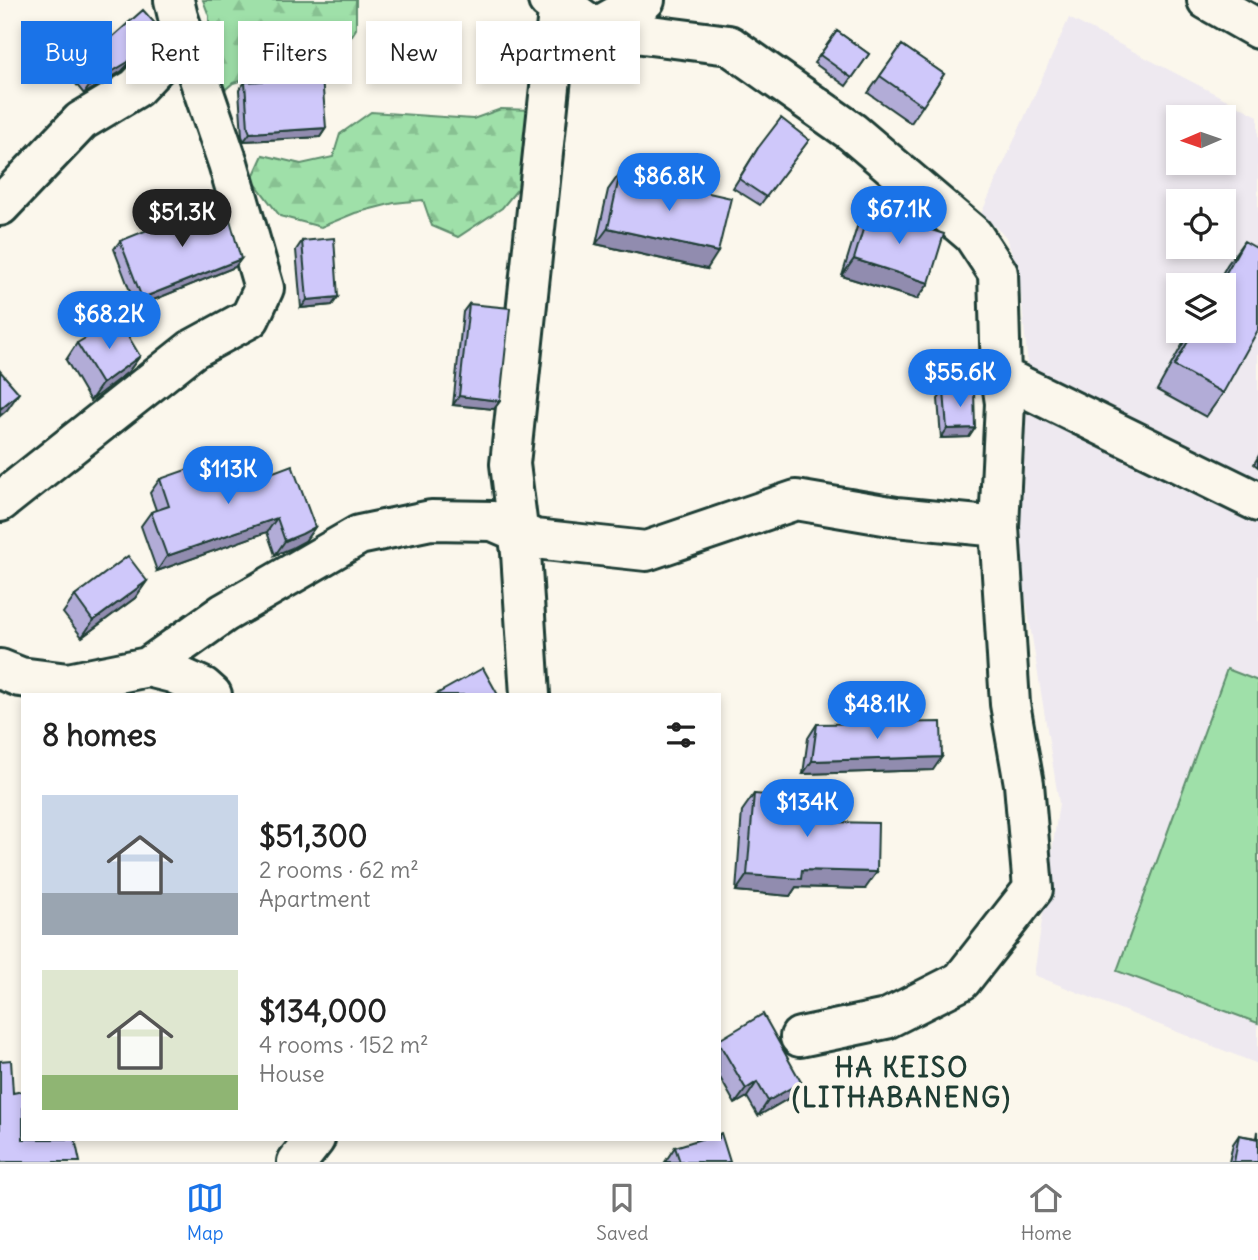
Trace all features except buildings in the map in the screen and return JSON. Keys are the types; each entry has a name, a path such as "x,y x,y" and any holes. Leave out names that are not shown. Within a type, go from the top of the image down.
{"street":[{"path":"174,0 180,21"},
{"path":"608,21 645,0"},
{"path":"1207,0 1258,29"},
{"path":"553,1 584,21"},
{"path":"530,693 519,532 510,464 552,65 553,1"},
{"path":"640,34 730,45 852,131 973,235 998,273 1001,376 1005,402 999,527 1010,704 1024,784 1032,889 961,981 886,1019 800,1037"},
{"path":"0,206 81,121 140,84"},
{"path":"0,502 193,349 250,318 264,288 228,163 201,84"},
{"path":"1001,376 1258,502"},
{"path":"0,669 20,677 68,683 148,667 224,613 359,535 431,520 494,521 535,538 646,551 796,500 896,517 999,527"},
{"path":"148,667 172,673 203,687 210,693"},
{"path":"298,1162 314,1141"}],"shaded area":[{"path":"1069,18 1258,116 1258,1064 1034,975 1059,803 1018,551 1020,448 1027,357 1019,273 1006,237 981,214"}],"green space":[{"path":"203,0 356,0 356,29 352,35 352,21 238,21 238,82 219,95 216,84 224,84 224,21 209,21"},
{"path":"501,109 534,110 530,174 502,208 458,237 432,226 423,200 394,203 355,213 321,227 280,216 252,179 263,155 301,164 333,157 340,134 371,112 473,119"},
{"path":"1227,669 1258,681 1258,1023 1117,971"}],"district":[{"name":"HA KEISO (LITHABANENG)","path":"902,1083"}]}
